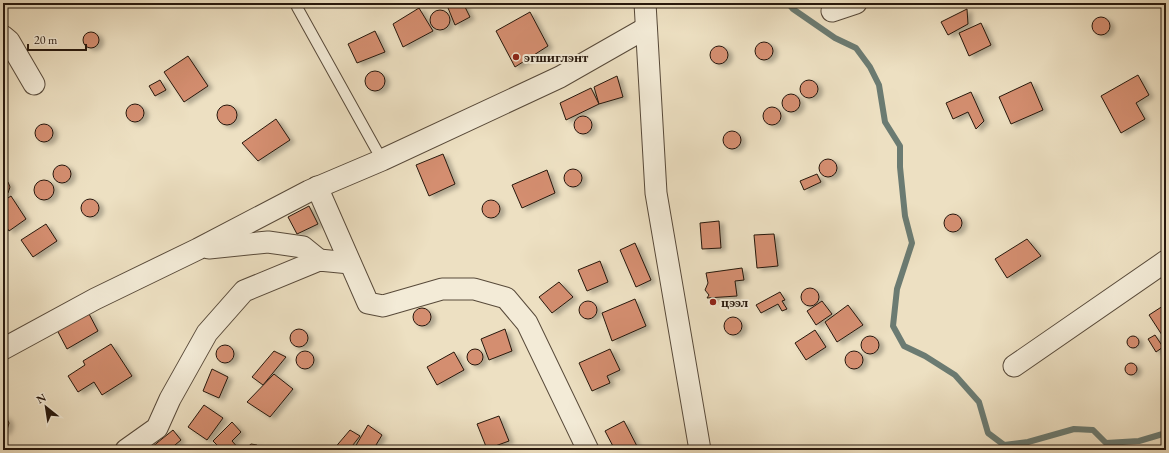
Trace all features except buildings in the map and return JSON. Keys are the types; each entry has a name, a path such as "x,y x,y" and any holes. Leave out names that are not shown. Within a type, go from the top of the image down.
{"street":[{"path":"645,3 656,193 700,450"},
{"path":"832,11 856,3"},
{"path":"3,350 95,299 198,250 317,187 382,160 560,77 646,28"},
{"path":"3,36 9,41 34,84"},
{"path":"317,187 368,303 383,306 442,289 474,289 506,298 527,323 588,450"},
{"path":"198,250 268,242 302,247 319,260"},
{"path":"126,450 156,428 170,399 207,333 244,291 319,260 350,263"},
{"path":"1014,366 1166,261"}],"lane":[{"path":"297,7 382,160"}],"waterway":[{"path":"788,3 793,9 835,38 856,48 870,67 879,85 885,122 900,146 900,167 905,216 912,243 897,289 893,326 904,346 925,356 955,375 979,402 988,433 1004,445 1028,442 1074,429 1093,430 1106,443 1139,441 1166,433"}],"place":[{"name":"эгшиглэнт","path":"516,57"},
{"name":"цээл","path":"713,302"}]}
